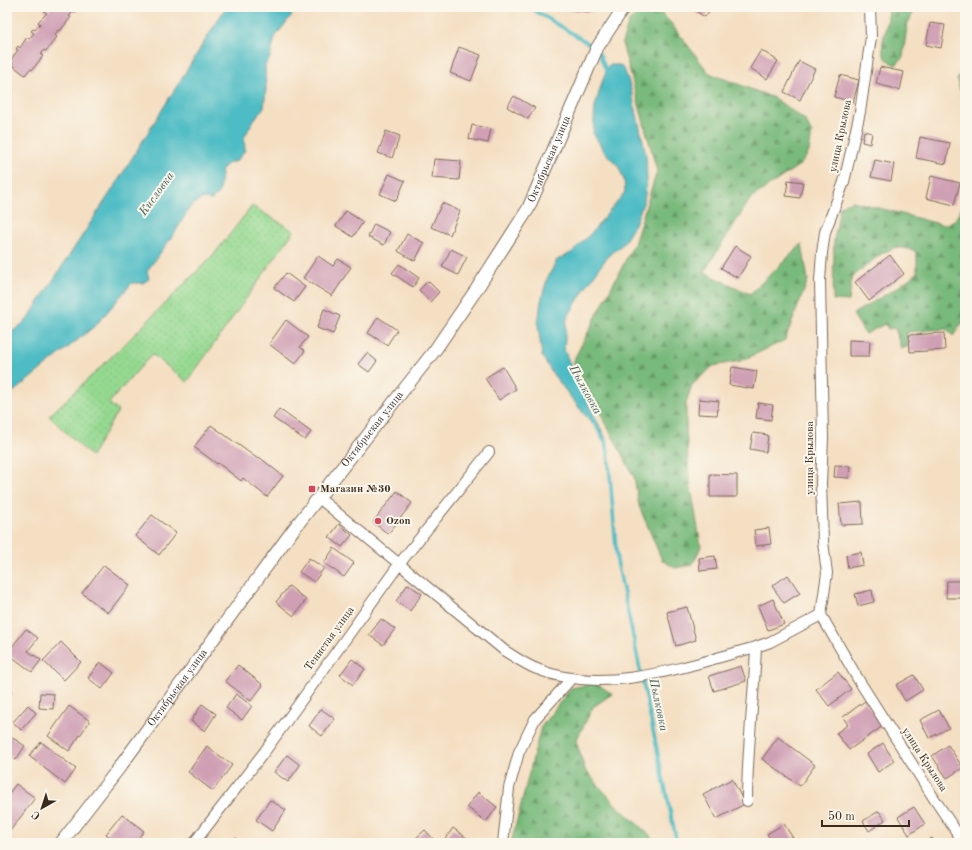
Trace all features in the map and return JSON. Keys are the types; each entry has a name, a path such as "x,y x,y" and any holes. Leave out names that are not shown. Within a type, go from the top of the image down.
{"street":[{"name":"Октябрьская улица","path":"61,843 122,764 293,530 435,350 476,290 528,209 596,48 624,7"},
{"name":"улица Крылова","path":"870,7 871,37 860,112 846,174 825,232 822,253 820,280 823,438 821,483 827,574 821,615 858,679 964,843"},
{"name":"Тенистая улица","path":"194,843 265,751 400,564 489,452"},
{"path":"319,498 505,651 536,669 571,679 615,680 664,671 756,647 770,642 821,615"},
{"path":"747,801 747,766 752,720 756,647"},
{"path":"503,843 509,788 519,752 535,719 571,679"}],"green space":[{"path":"655,7 670,22 709,73 774,98 805,120 812,133 809,152 801,164 751,198 704,272 750,294 802,244 808,280 785,340 740,361 713,366 692,385 686,403 686,426 689,477 701,546 691,565 675,568 662,560 639,506 634,477 573,361 634,244 657,171 622,43 629,21 641,9"},
{"path":"889,7 916,7 907,25 903,57 896,65 889,62 885,57 882,47"},
{"path":"965,69 965,106 957,80"},
{"path":"853,201 943,225 954,221 965,203 965,299 963,322 953,336 946,329 907,332 907,347 901,349 895,328 888,329 885,324 865,334 853,314 898,287 917,273 917,255 914,250 896,247 881,254 852,277 849,301 833,300 834,241 840,207"},
{"path":"252,206 294,231 187,382 152,354 109,403 118,411 91,456 49,416 125,344 215,253"},
{"path":"596,683 612,694 593,707 576,741 585,770 616,805 654,839 654,843 511,843 541,727 571,688"}],"water":[{"name":"Кисловка","path":"226,7 298,7 275,37 270,58 265,65 266,89 264,107 253,121 244,138 245,150 237,161 229,163 222,169 219,192 212,200 201,199 190,207 174,234 147,271 149,279 143,283 132,283 96,325 7,397 7,336 27,320 114,187"},
{"path":"609,65 620,65 625,71 630,85 646,154 647,180 644,201 635,224 623,244 608,256 588,284 567,318 564,349 575,377 606,439 552,373 542,356 538,325 541,301 547,279 557,260 571,253 594,230 625,192 624,180 618,166 604,151 593,133 595,106"}],"building":[{"path":"51,7 79,7 69,16 71,17 60,31 58,30 55,35 57,37 46,51 44,50 41,55 43,56 32,70 30,69 25,75 12,65 13,63 10,61 18,50 16,49 18,46 20,48 27,37 29,39 34,33 31,31 33,29 35,30 40,24 38,22 47,13 44,11 46,9 48,11"},
{"path":"592,7 592,12 552,8"},
{"path":"689,7 712,7 705,17"},
{"path":"930,23 945,25 941,48 926,45"},
{"path":"459,47 481,55 471,81 450,73"},
{"path":"761,50 778,61 767,79 750,68"},
{"path":"799,61 815,69 800,100 784,92"},
{"path":"880,67 904,72 900,90 876,84"},
{"path":"840,75 859,80 853,102 834,97"},
{"path":"7,86 13,91 7,103"},
{"path":"514,96 535,108 528,119 507,107"},
{"path":"472,125 491,129 488,143 469,139"},
{"path":"386,131 400,136 392,158 378,153"},
{"path":"864,131 872,133 870,144 862,142"},
{"path":"920,137 950,143 946,164 916,158"},
{"path":"434,159 461,161 459,180 432,178"},
{"path":"875,160 894,164 891,181 871,177"},
{"path":"389,174 405,181 396,201 380,194"},
{"path":"931,176 960,183 954,205 926,198"},
{"path":"788,180 803,182 800,198 786,196"},
{"path":"442,203 460,211 450,235 431,227"},
{"path":"346,211 363,222 353,237 336,226"},
{"path":"374,224 390,232 384,245 368,237"},
{"path":"407,234 424,243 415,261 398,251"},
{"path":"735,246 751,256 738,278 721,268"},
{"path":"451,249 467,257 458,275 442,267"},
{"path":"890,255 904,274 869,301 855,282"},
{"path":"318,256 333,266 338,259 351,267 332,296 303,278"},
{"path":"399,264 419,278 413,287 392,273"},
{"path":"286,273 305,287 294,302 274,288"},
{"path":"428,281 439,292 430,302 419,290"},
{"path":"324,309 340,316 333,334 317,328"},
{"path":"378,317 397,330 387,345 368,333"},
{"path":"286,320 308,337 300,347 305,351 295,364 269,344"},
{"path":"944,333 945,350 910,352 909,335"},
{"path":"849,340 870,341 869,356 849,356"},
{"path":"367,353 377,361 369,372 358,364"},
{"path":"503,367 516,389 499,400 485,378"},
{"path":"732,367 757,371 754,389 729,385"},
{"path":"699,399 719,401 717,415 698,414"},
{"path":"758,403 773,405 771,420 756,418"},
{"path":"279,409 311,432 305,440 273,418"},
{"path":"211,425 258,459 259,457 283,476 267,497 243,478 241,481 194,447"},
{"path":"753,433 768,435 766,452 750,449"},
{"path":"835,465 850,466 849,478 834,477"},
{"path":"710,474 737,475 737,497 710,497"},
{"path":"397,491 412,503 388,534 373,522"},
{"path":"862,502 863,524 841,525 839,504"},
{"path":"152,515 176,533 159,555 135,536"},
{"path":"339,524 352,535 342,547 329,537"},
{"path":"769,528 771,544 756,546 754,530"},
{"path":"334,548 354,563 344,577 324,563"},
{"path":"861,552 863,565 848,568 846,555"},
{"path":"715,556 717,569 700,571 699,558"},
{"path":"309,558 324,568 314,582 299,572"},
{"path":"104,565 130,585 108,613 82,593"},
{"path":"788,575 800,593 784,603 772,586"},
{"path":"947,581 965,581 965,598 946,598"},
{"path":"408,584 422,594 410,611 396,601"},
{"path":"289,586 306,600 294,616 276,602"},
{"path":"872,590 874,602 858,606 855,594"},
{"path":"773,599 784,624 768,630 758,606"},
{"path":"687,607 696,640 676,646 667,612"},
{"path":"381,619 395,629 383,645 369,635"},
{"path":"26,629 38,638 28,651 41,660 32,672 7,653"},
{"path":"61,642 81,662 64,680 43,661"},
{"path":"352,659 365,669 353,685 340,675"},
{"path":"100,662 114,673 102,689 88,678"},
{"path":"238,665 263,685 251,701 225,681"},
{"path":"741,666 746,681 714,691 709,676"},
{"path":"838,672 851,689 829,706 816,689"},
{"path":"914,675 923,690 905,701 896,685"},
{"path":"7,688 12,692 7,698"},
{"path":"40,693 54,694 53,709 39,708"},
{"path":"236,694 252,706 242,720 226,708"},
{"path":"865,701 883,726 849,750 836,733 848,725 843,717"},
{"path":"202,704 216,714 205,731 191,721"},
{"path":"28,705 36,713 21,730 13,722"},
{"path":"69,706 90,721 69,751 48,736"},
{"path":"321,709 335,719 322,736 309,726"},
{"path":"939,710 949,728 929,738 920,720"},
{"path":"7,734 25,746 16,760 7,754"},
{"path":"778,737 815,765 800,786 762,759"},
{"path":"41,742 76,769 65,784 29,756"},
{"path":"883,743 894,761 878,772 867,754"},
{"path":"948,745 963,768 947,778 932,756"},
{"path":"207,746 232,765 213,791 188,772"},
{"path":"287,755 300,765 288,782 274,772"},
{"path":"732,779 745,804 716,819 703,794"},
{"path":"16,784 35,798 10,831 7,828 7,796"},
{"path":"478,792 497,807 486,822 467,807"},
{"path":"270,800 286,810 272,831 256,820"},
{"path":"914,807 925,824 909,835 898,817"},
{"path":"879,811 885,820 869,831 863,821"},
{"path":"122,814 144,831 135,843 117,843 106,834"},
{"path":"784,824 796,843 773,843 767,834"},
{"path":"453,828 468,839 465,843 443,842"},
{"path":"425,830 437,843 421,843 416,838"},
{"path":"235,838 243,843 232,843"},
{"path":"932,838 935,843 923,843"}],"waterway":[{"name":"Пылковка","path":"529,7 596,48"},
{"name":"Пылковка","path":"599,53 608,75"},
{"name":"Пылковка","path":"596,426 606,443 608,451 617,561 677,843"}],"place":[{"name":"Магазин №30","path":"312,489"},
{"name":"Ozon","path":"378,521"}]}
